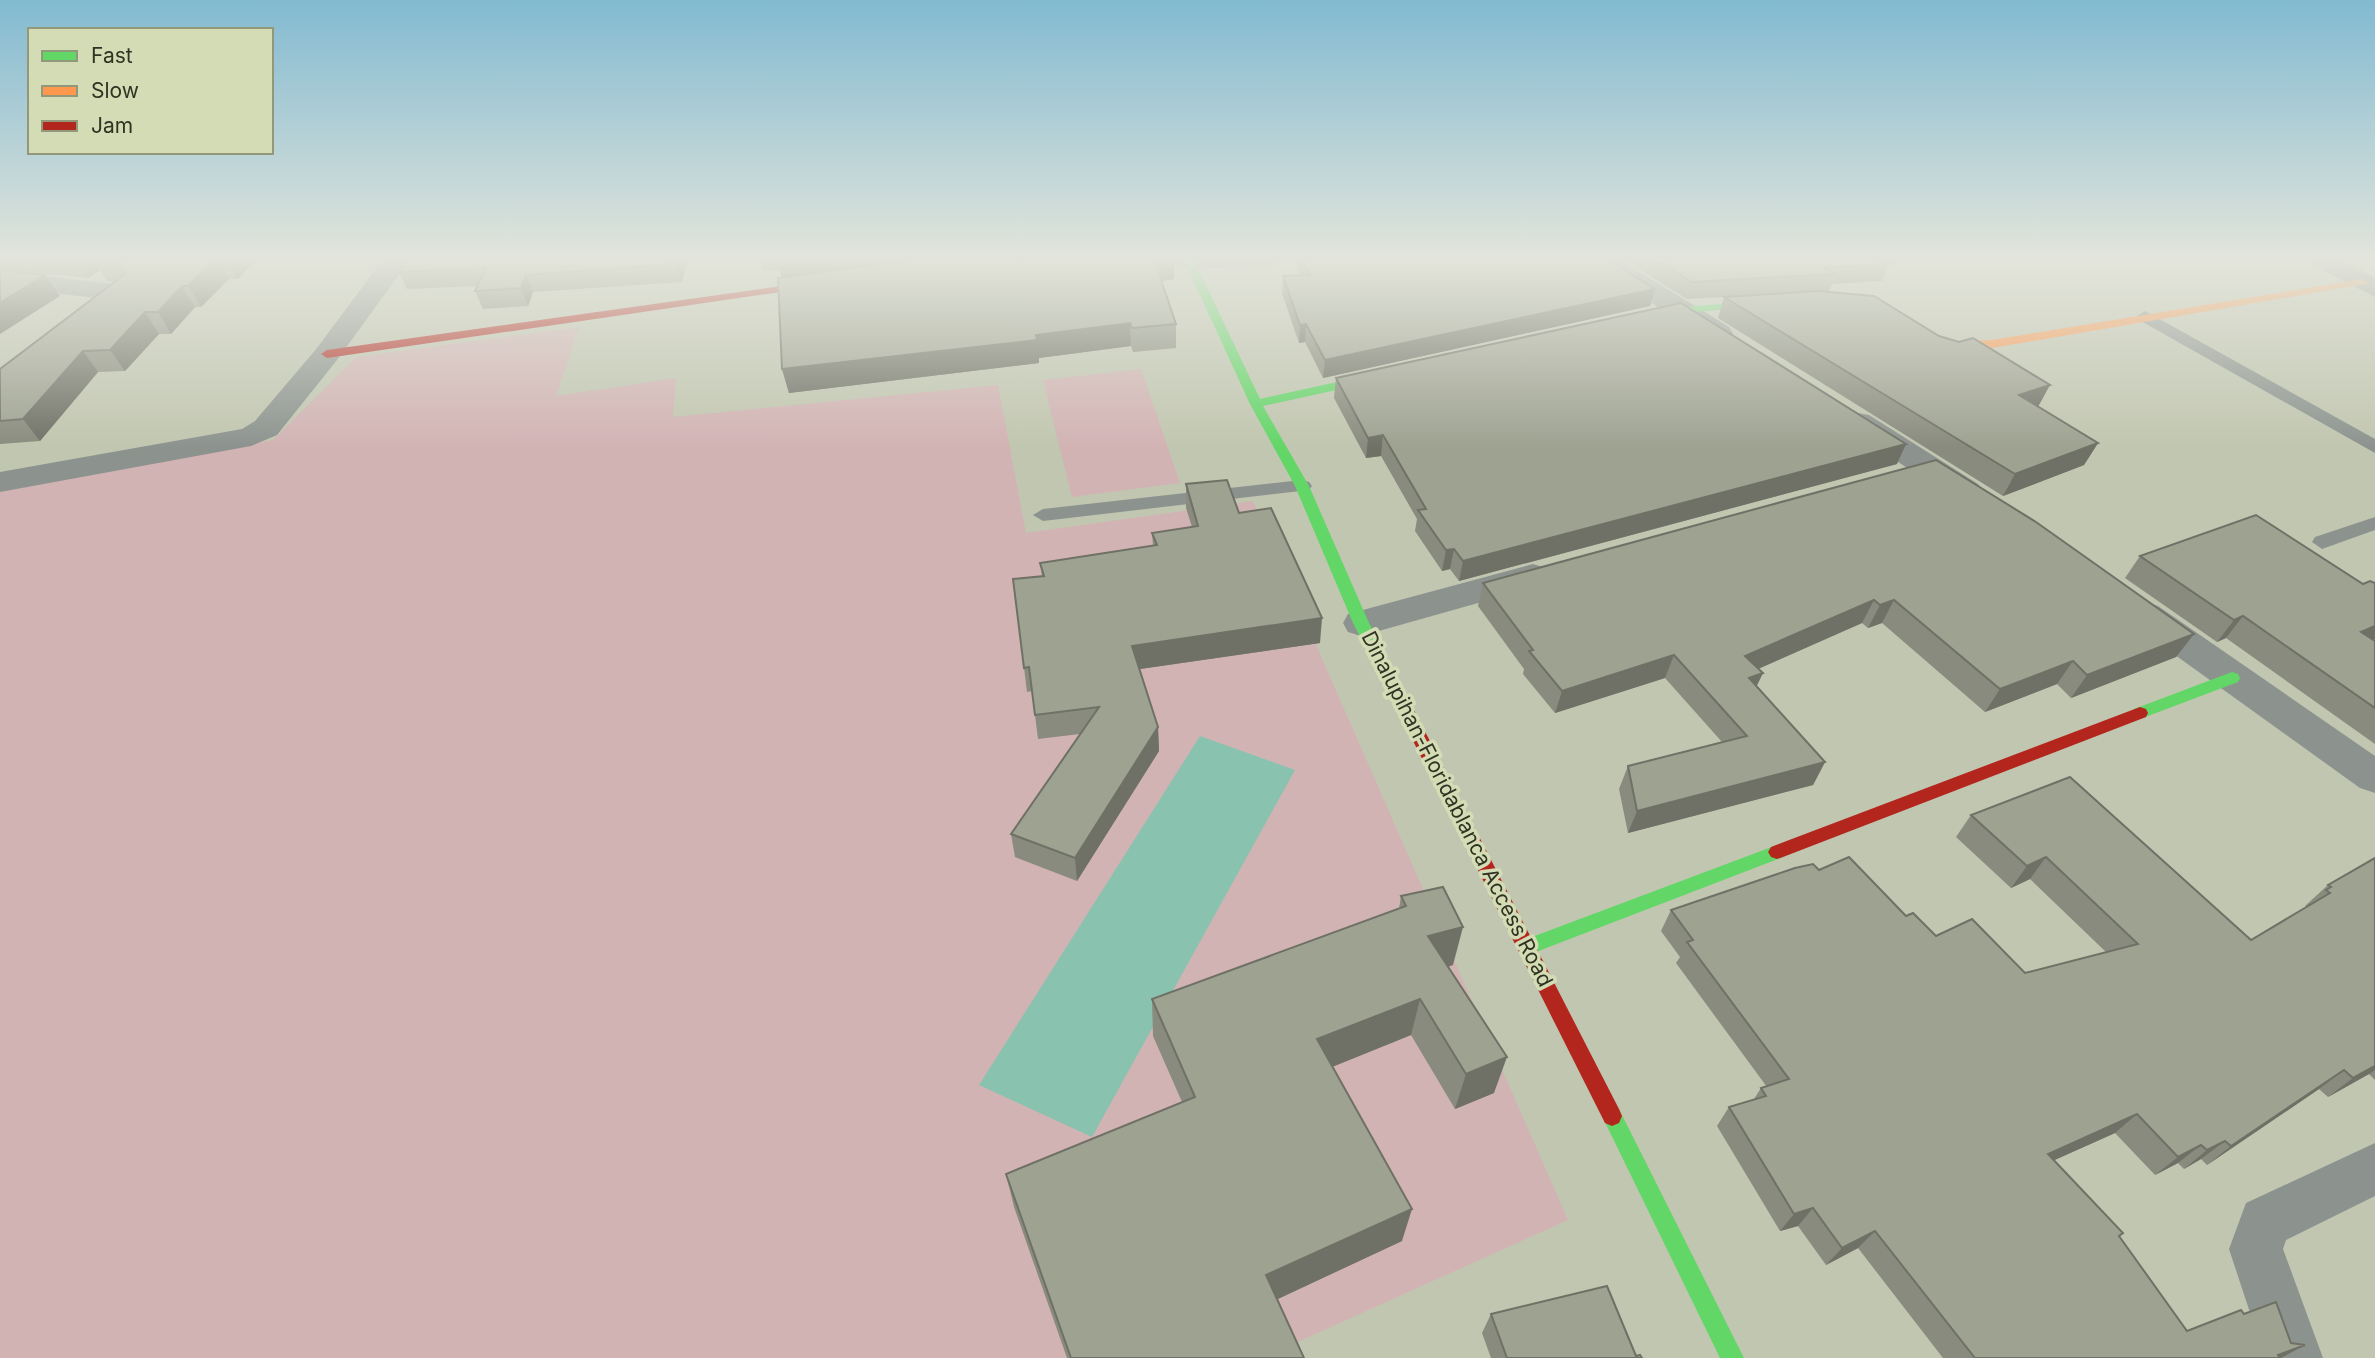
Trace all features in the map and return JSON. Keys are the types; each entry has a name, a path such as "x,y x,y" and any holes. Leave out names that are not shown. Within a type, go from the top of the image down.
{"street":[{"path":"0,482 251,437 266,428 351,321"},
{"path":"327,354 556,321"},
{"name":"Dinalupihan-Floridablanca Access Road","path":"1217,321 1256,404 1302,486 1361,623 1528,947 1732,1358"},
{"path":"1701,321 1742,348"},
{"path":"1917,335 1940,349 1992,344 2116,321"},
{"path":"1256,404 1403,372"},
{"path":"1836,408 1989,505"},
{"path":"1890,478 1930,468"},
{"path":"1361,623 1559,569"},
{"path":"2123,599 2375,777"},
{"path":"1528,947 2232,678"},
{"path":"2294,1358 2256,1249 2266,1222 2375,1168"}],"lane":[{"path":"2154,321 2375,447"},
{"path":"1043,515 1302,486"},
{"path":"2322,542 2375,523"}],"shaded area":[{"path":"579,327 556,396 676,378 673,417 998,385 1026,533 1253,501 1568,1220 1262,1358 0,1358 0,488 273,440 356,357"},
{"path":"1141,369 1180,483 1072,497 1043,380"}],"water":[{"path":"1200,736 1295,770 1092,1137 979,1085"}],"building":[{"path":"63,321 136,321 110,350 83,351 23,419 0,421 0,369"},
{"path":"780,321 1175,321 1176,324 1132,328 1130,323 1036,335 1037,340 782,369"},
{"path":"1299,321 1505,321 1325,360 1306,324 1300,325"},
{"path":"1596,321 1710,321 1906,444 1463,561 1454,549 1446,550 1418,510 1426,509 1383,435 1368,438 1336,378"},
{"path":"1764,321 1915,321 1939,336 1959,342 1973,338 2050,385 2019,395 2098,443 2015,474"},
{"path":"1936,460 2036,522 2194,634 2087,675 2073,661 2000,689 1894,600 1880,605 1874,600 1745,656 1763,673 1749,678 1825,762 1637,811 1628,766 1747,736 1674,655 1562,691 1529,651 1533,650 1483,583"},
{"path":"1227,480 1239,513 1271,508 1322,618 1132,646 1158,727 1075,858 1011,834 1099,707 1035,715 1029,667 1024,668 1013,579 1044,576 1040,563 1157,545 1152,533 1198,526 1186,484"},
{"path":"2256,515 2363,584 2370,581 2375,583 2375,626 2361,632 2375,641 2375,708 2243,616 2234,620 2140,556"},
{"path":"2070,777 2251,940 2330,893 2326,890 2331,887 2328,885 2375,858 2375,1066 2353,1078 2344,1070 2231,1146 2225,1141 2207,1150 2201,1145 2178,1157 2137,1114 2048,1154 2123,1233 2119,1236 2187,1331 2241,1310 2244,1314 2276,1302 2291,1343 2305,1345 2278,1355 2280,1358 1975,1358 1875,1231 1842,1248 1813,1208 1794,1214 1729,1107 1766,1096 1761,1088 1789,1079 1687,942 1693,940 1671,910 1795,868 1813,864 1819,870 1849,857 1906,916 1913,913 1936,936 1972,919 2025,973 2138,944 2046,857 2027,866 1971,815"},
{"path":"1443,887 1463,927 1428,936 1507,1057 1466,1074 1420,999 1317,1039 1412,1209 1266,1275 1304,1358 1071,1358 1006,1174 1195,1097 1152,999 1406,906 1401,896"},
{"path":"1607,1286 1636,1356 1640,1355 1642,1358 1507,1358 1491,1314"}],"traffic: fast":[{"path":"1218,321 1256,404 1302,486 1361,623 1388,675"},
{"path":"1256,404 1387,375"},
{"path":"2140,713 2232,678"},
{"path":"1528,947 1777,852"},
{"path":"1612,1116 1732,1358"}],"traffic: slow":[{"path":"1935,347 1992,344 2127,321"}],"traffic: jam":[{"path":"327,354 555,321"},
{"path":"1388,675 1612,1116"},
{"path":"1777,852 2140,713"}]}
